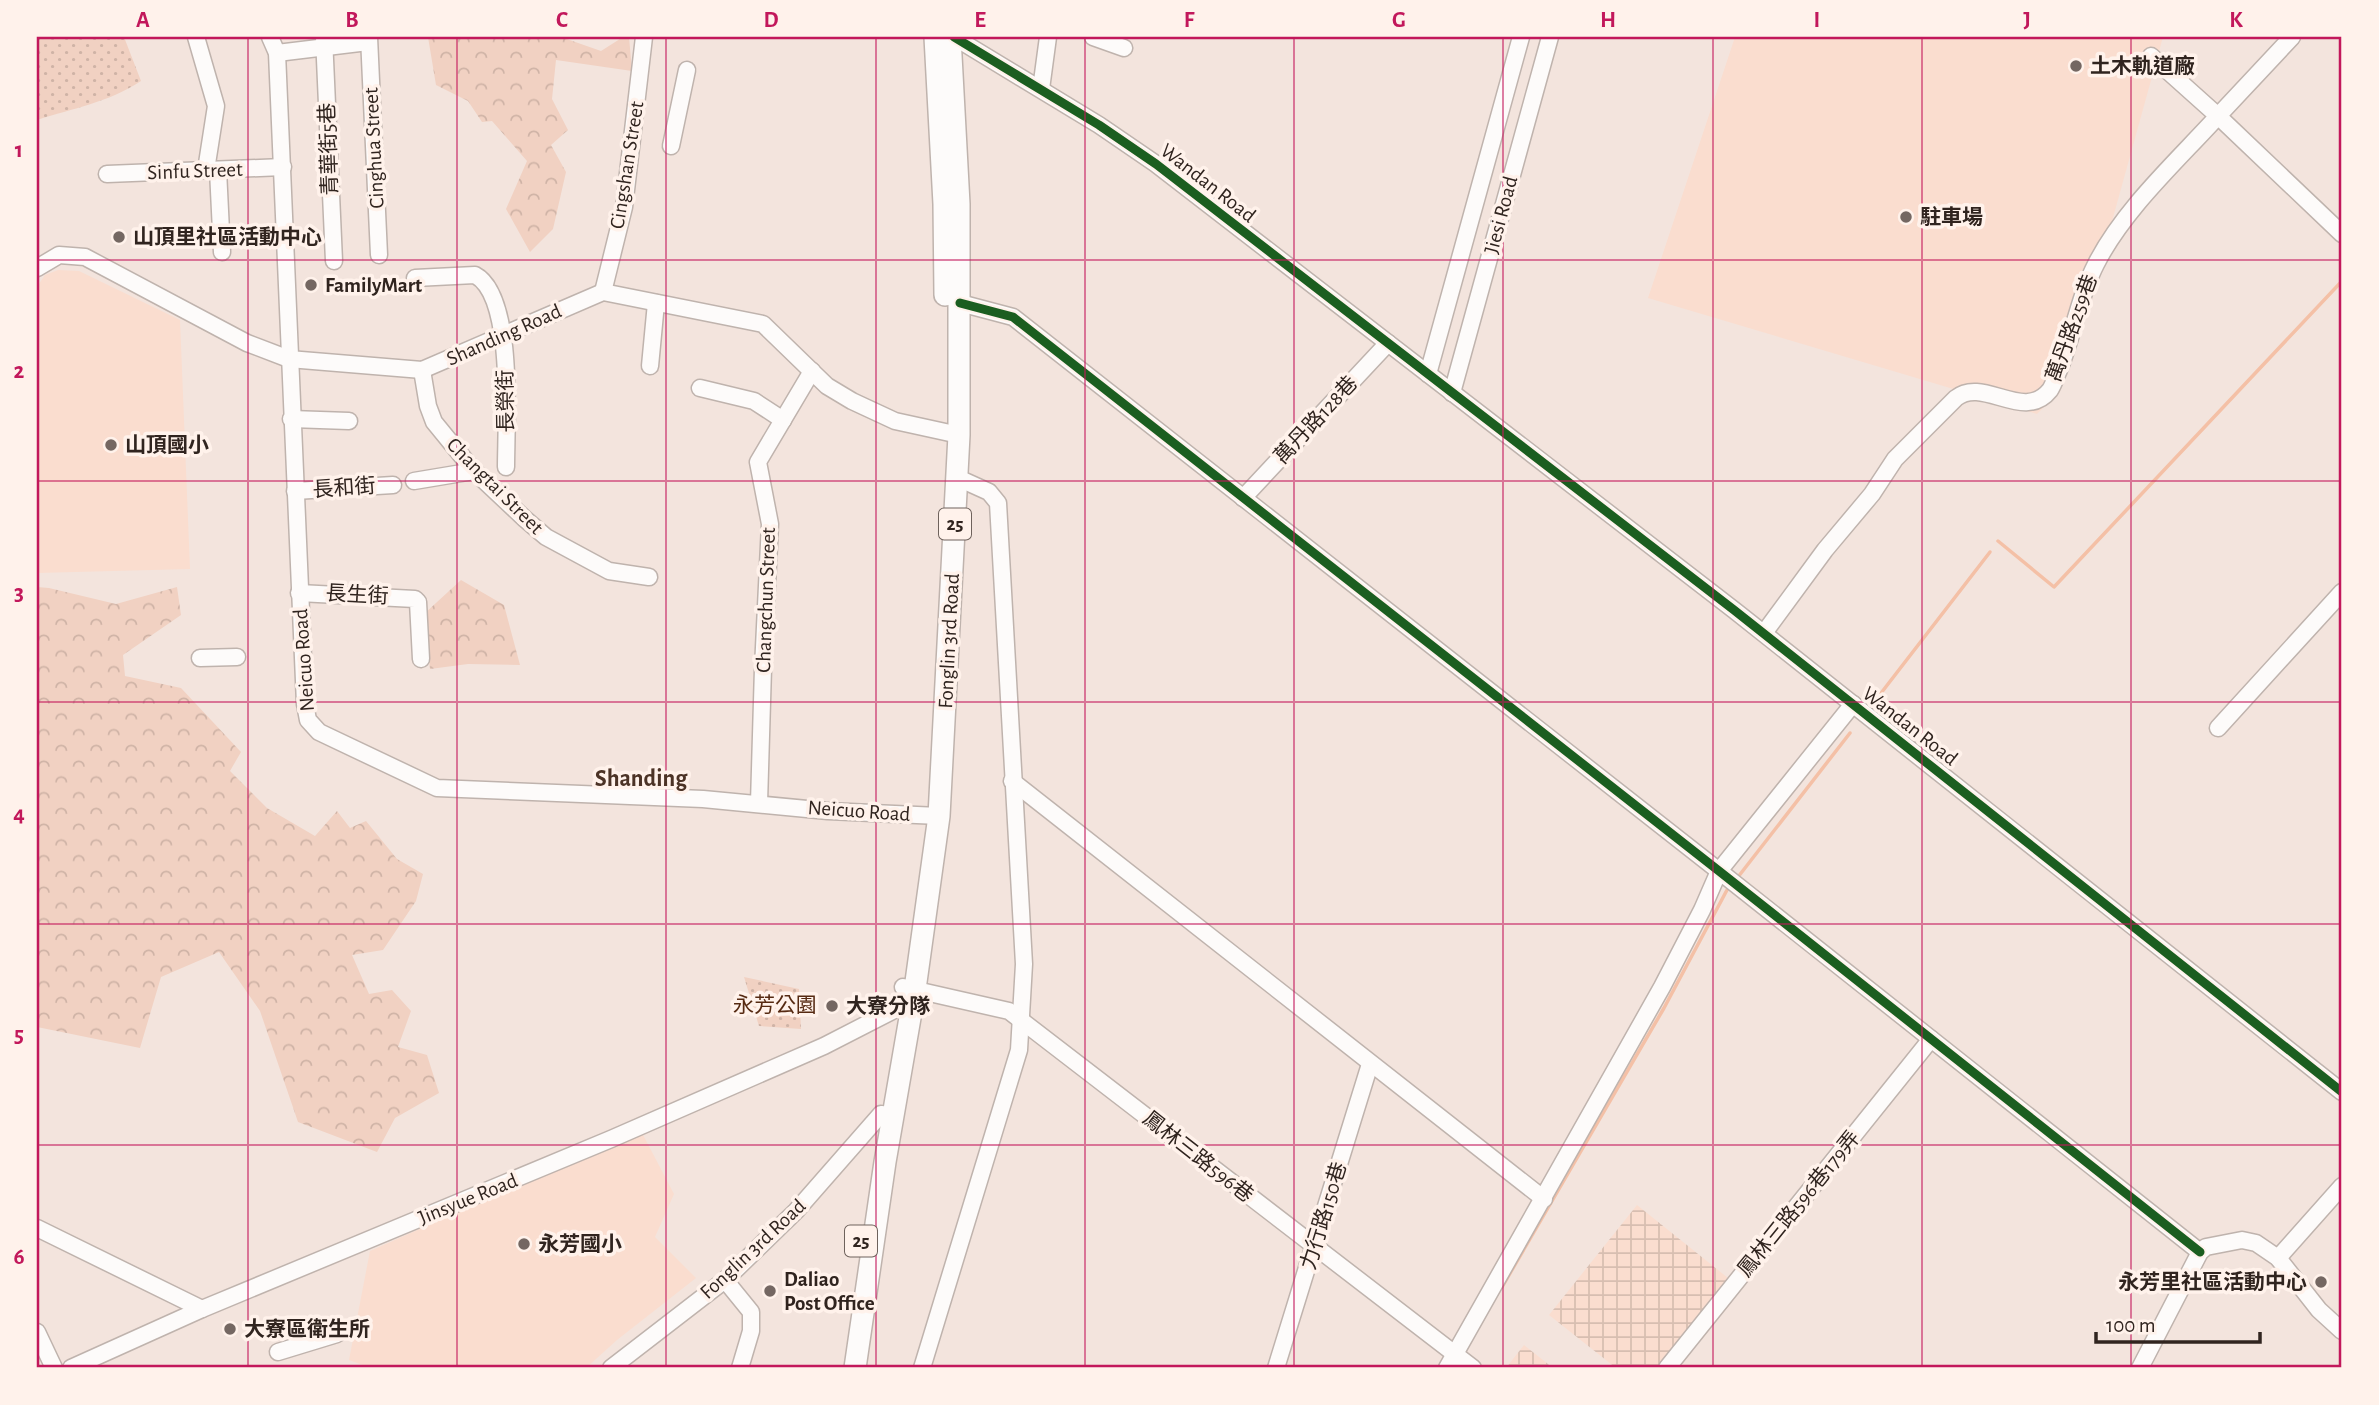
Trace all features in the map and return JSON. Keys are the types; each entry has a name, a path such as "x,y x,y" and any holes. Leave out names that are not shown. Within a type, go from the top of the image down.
{"main road":[{"name":"Fonglin 3rd Road","path":"908,998 932,816 958,478 952,434 935,37"},
{"name":"Fonglin 3rd Road","path":"932,816 936,664 960,303 952,37"},
{"name":"25","path":"843,1368 908,998"},
{"name":"25","path":"855,1368 887,1115"}],"street":[{"path":"196,37 216,106 212,170 222,252"},
{"name":"Neicuo Road","path":"270,37 278,53 291,419 304,704 308,720 319,732 427,784 446,789 573,792 932,816"},
{"name":"Cingshan Street","path":"603,292 624,207 644,37"},
{"name":"Wandan Road","path":"952,37 1041,89 1156,164 1764,633 2342,1093"},
{"path":"1041,89 1048,37"},
{"path":"1093,37 1124,48"},
{"name":"Jiesi Road","path":"1428,374 1521,37"},
{"name":"Jiesi Road","path":"1452,393 1550,37"},
{"name":"萬丹路259巷","path":"1764,633 1825,550 1872,494 1895,458 1956,398 1964,392 1974,391 2026,403 2050,390 2068,349 2095,265 2119,225 2292,37"},
{"path":"278,53 324,41 368,39"},
{"name":"Cinghua Street","path":"368,39 379,256"},
{"name":"青華街5巷","path":"324,41 334,261"},
{"path":"2151,56 2342,234"},
{"path":"671,146 687,70"},
{"name":"Sinfu Street","path":"107,174 284,167"},
{"name":"Shanding Road","path":"37,268 58,255 85,257 247,343 289,359 422,370 603,292"},
{"name":"長榮街","path":"415,278 475,275 486,285 494,300 503,335 506,467"},
{"path":"603,292 763,324 827,386 895,421 952,434"},
{"path":"650,366 656,303"},
{"path":"960,303 1013,317 2200,1252"},
{"name":"萬丹路128巷","path":"1243,498 1388,343"},
{"name":"Changtai Street","path":"422,370 434,422 474,471 546,537 609,571 649,577"},
{"name":"Changchun Street","path":"759,803 771,524 758,462 812,371"},
{"path":"700,388 754,401 783,420"},
{"path":"291,419 349,421"},
{"path":"414,481 474,471"},
{"path":"922,1368 1019,1050 1024,964 998,503 989,492 958,478"},
{"name":"長和街","path":"295,491 393,485"},
{"path":"2218,728 2342,592"},
{"name":"長生街","path":"299,593 415,599 418,602 421,659"},
{"path":"200,658 237,657"},
{"path":"1447,1368 1662,987 1719,871 1853,704"},
{"path":"1012,781 1544,1199"},
{"name":"鳳林三路596巷","path":"908,998 1009,1011 1473,1368"},
{"name":"Jinsyue Road","path":"71,1368 202,1309 611,1139 824,1046 908,998"},
{"name":"鳳林三路596巷179弄","path":"1667,1368 1931,1039"},
{"name":"力行路150巷","path":"1276,1368 1370,1064"},
{"name":"Fonglin 3rd Road","path":"611,1368 725,1280 796,1211 887,1115"},
{"path":"2278,1258 2342,1186"},
{"path":"37,1227 202,1309"},
{"path":"2140,1368 2200,1252 2206,1247 2242,1240 2256,1243 2278,1258 2319,1310 2342,1331"},
{"path":"725,1280 751,1312 751,1331 740,1368"},
{"path":"37,1332 54,1368"},
{"path":"278,1352 337,1334"}],"shaded area":[{"path":"1735,37 2163,37 2088,308 2055,396 2037,414 1648,298"},
{"name":"山頂國小","path":"58,270 79,271 180,320 190,569 37,573 37,287 45,275"},
{"name":"永芳國小","path":"641,1131 674,1194 655,1237 696,1278 586,1368 371,1368 349,1360 370,1251"},
{"path":"1637,1205 1733,1282 1664,1368 1616,1368 1549,1315"},
{"path":"1524,1345 1553,1368 1506,1368"}],"green space":[{"path":"37,37 124,37 141,81 103,100 37,120"},
{"path":"428,37 561,37 601,51 623,37 629,37 632,71 556,60 552,99 568,130 551,145 566,172 553,229 530,252 506,209 527,161 492,121 482,122 468,101 436,85"},
{"path":"461,580 504,605 520,665 468,664 430,669 424,614"},
{"path":"37,587 116,604 177,587 181,615 123,655 125,676 181,688 241,752 230,771 267,808 315,836 337,811 350,828 366,821 397,859 423,874 416,901 383,950 352,955 369,994 392,990 411,1011 398,1047 427,1055 439,1093 395,1118 377,1152 298,1122 260,1011 219,952 161,977 140,1048 37,1027"},
{"name":"永芳公園","path":"744,977 799,989 801,1029 759,1026"}],"waterway":[{"path":"1998,541 2054,587 2342,281"},
{"path":"1878,697 1990,552"},
{"path":"1738,877 1850,733"},
{"path":"1502,1287 1664,1008 1727,890"}],"cycle path":[{"path":"954,37 1099,125 1156,164 1734,610 2342,1092"},
{"path":"960,303 1013,317 2200,1252"}],"place":[{"name":"土木軌道廠","path":"2076,66"},
{"name":"駐車場","path":"1906,217"},
{"name":"山頂里社區活動中心","path":"119,237"},
{"name":"FamilyMart","path":"311,285"},
{"name":"山頂國小","path":"111,445"},
{"name":"大寮分隊","path":"832,1006"},
{"name":"永芳國小","path":"524,1244"},
{"name":"永芳里社區活動中心","path":"2321,1282"},
{"name":"Daliao Post Office","path":"770,1291"},
{"name":"大寮區衛生所","path":"230,1329"}],"district":[{"name":"Shanding","path":"641,779"}]}
